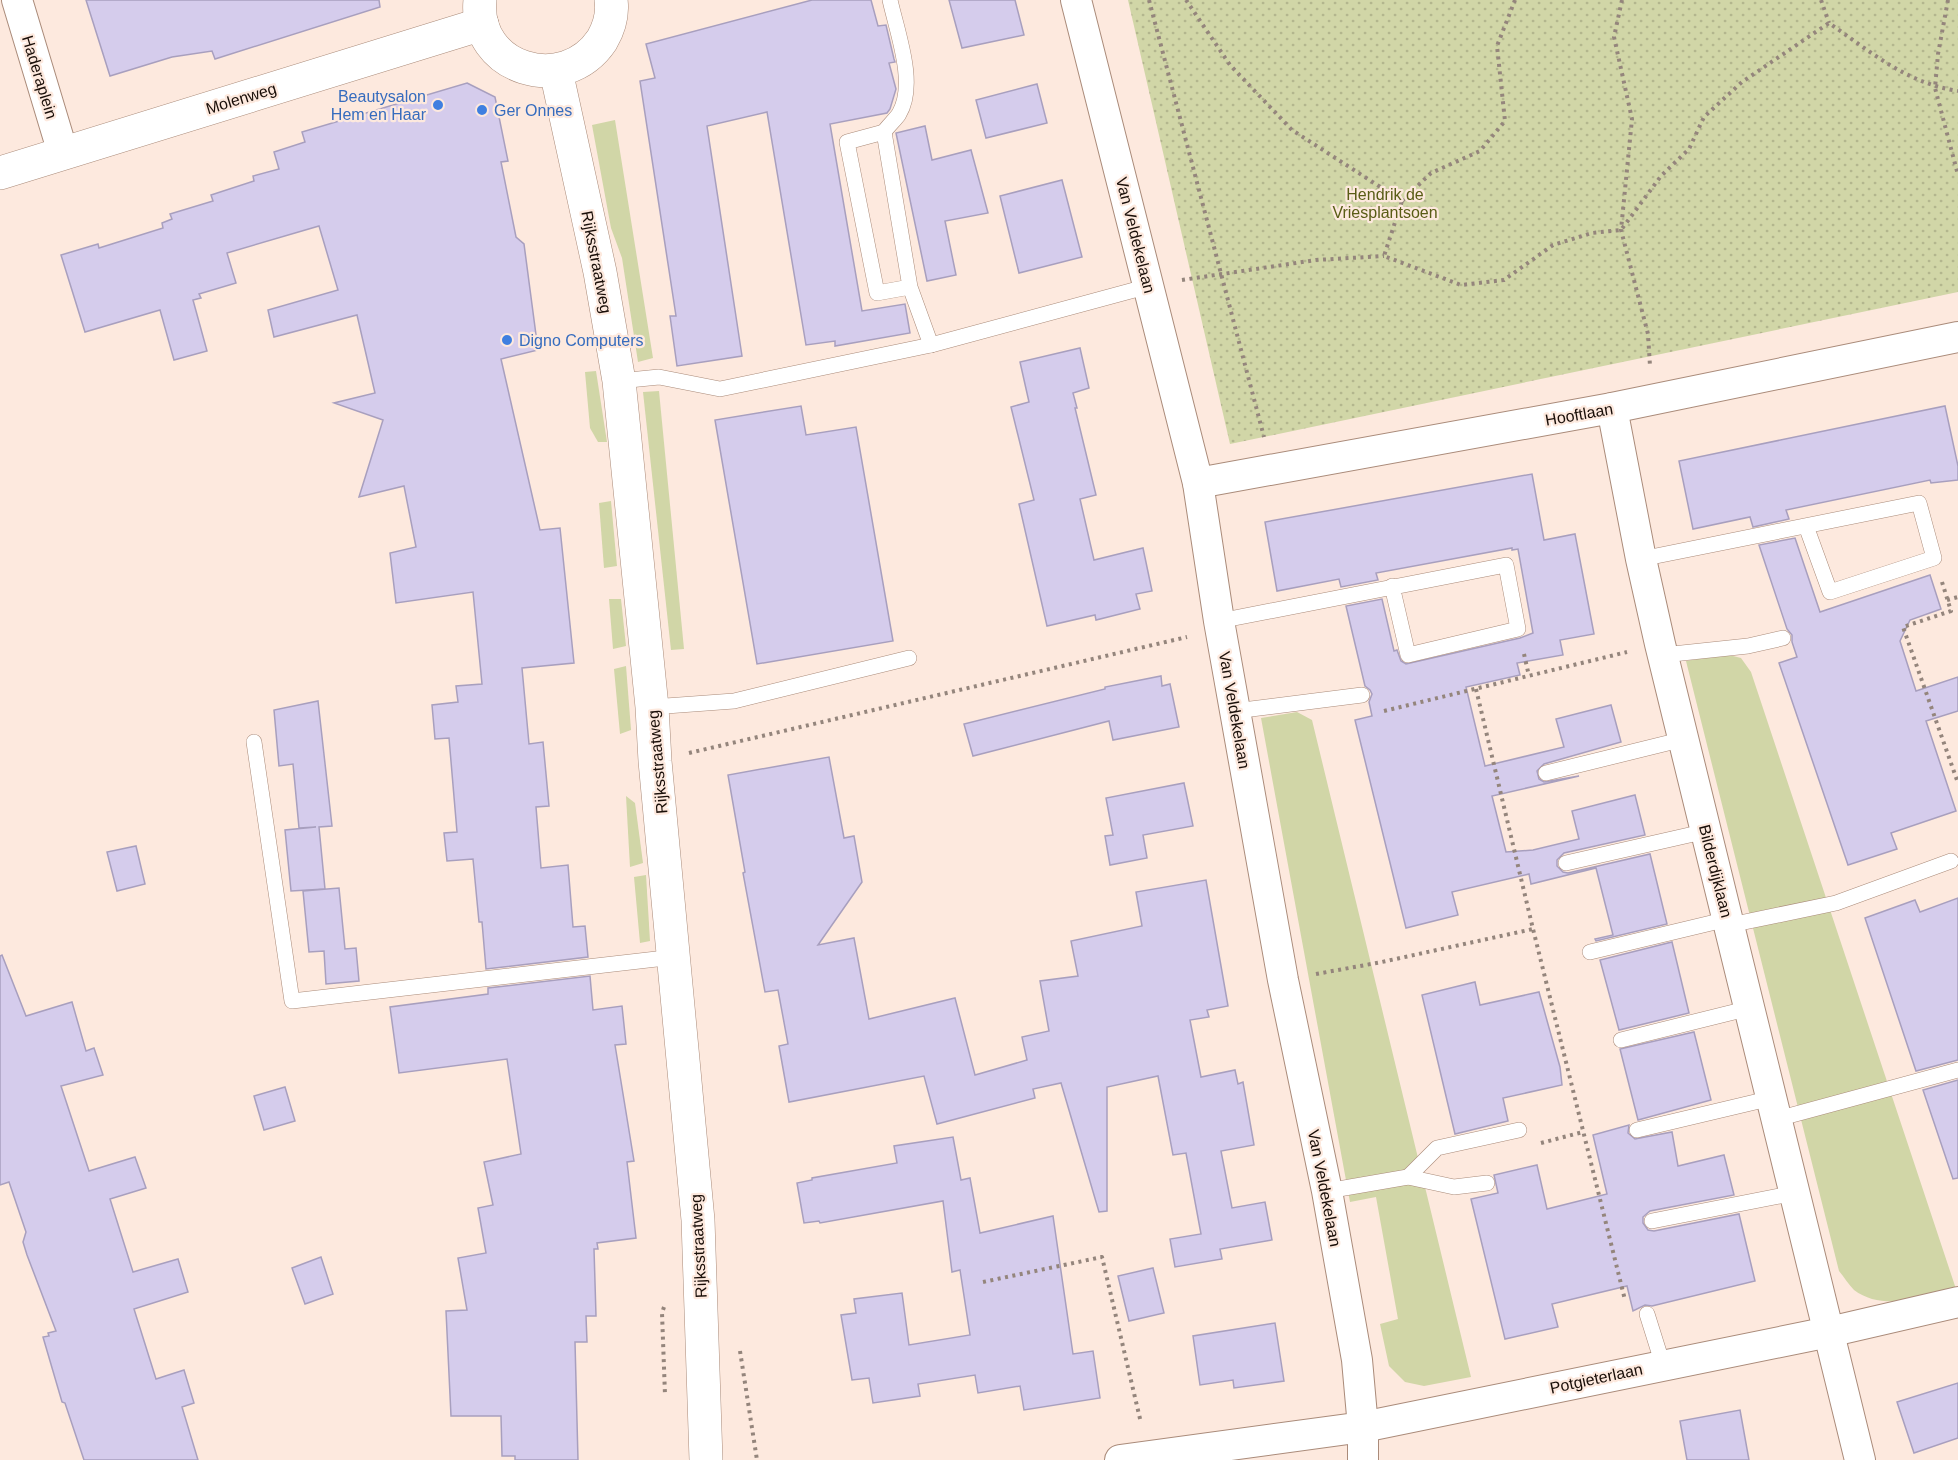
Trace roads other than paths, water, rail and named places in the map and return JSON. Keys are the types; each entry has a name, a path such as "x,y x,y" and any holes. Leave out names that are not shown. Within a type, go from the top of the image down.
{"main road":[{"path":"481,12 490,41 502,56 518,66 536,71 556,71 577,64 594,51 607,32 612,10 611,0"},
{"name":"Molenweg","path":"0,174 481,12"},
{"name":"Rijksstraatweg","path":"556,71 600,272 619,381 652,707 655,761 698,1220 706,1460"}],"street":[{"name":"Haderaplein","path":"17,0 63,153"},
{"name":"Van Veldekelaan","path":"1076,0 1198,483 1220,626 1283,980 1327,1191 1357,1360 1363,1427"},
{"name":"Hooftlaan","path":"1198,483 1612,408 1958,337"},
{"name":"Bilderdijklaan","path":"1612,408 1641,559 1662,650 1829,1332"},
{"name":"Potgieterlaan","path":"1134,1458 1363,1427 1829,1332 1958,1302"},
{"path":"1829,1332 1860,1460"},
{"path":"1363,1427 1363,1460"}],"lane":[{"path":"890,0 907,79 904,100 899,113 884,132 847,142 877,293 910,287"},
{"path":"884,132 910,287 931,345"},
{"path":"619,381 659,377 720,389 931,345 1149,286"},
{"path":"1641,559 1919,502 1934,558 1830,592 1806,526"},
{"path":"1220,626 1392,586 1506,565 1518,629 1408,655 1392,586"},
{"path":"1662,650 1748,646 1783,638"},
{"path":"652,707 734,701 909,658"},
{"path":"1235,711 1362,695"},
{"path":"1545,773 1684,739"},
{"path":"254,742 292,1000 674,957"},
{"path":"1566,863 1707,831"},
{"path":"1590,952 1729,922 1841,902 1951,861"},
{"path":"1621,1040 1750,1008"},
{"path":"1636,1130 1775,1109 1958,1070"},
{"path":"1408,1177 1437,1148 1519,1130"},
{"path":"1327,1191 1408,1177 1454,1187 1487,1183"},
{"path":"1652,1221 1795,1192"},
{"path":"1647,1314 1663,1365"}],"place":[{"name":"Beautysalon Hem en Haar","path":"438,105"},
{"name":"Ger Onnes","path":"482,110"},
{"name":"Digno Computers","path":"507,340"}],"park label":[{"name":"Hendrik de Vriesplantsoen","path":"1385,203"}]}
